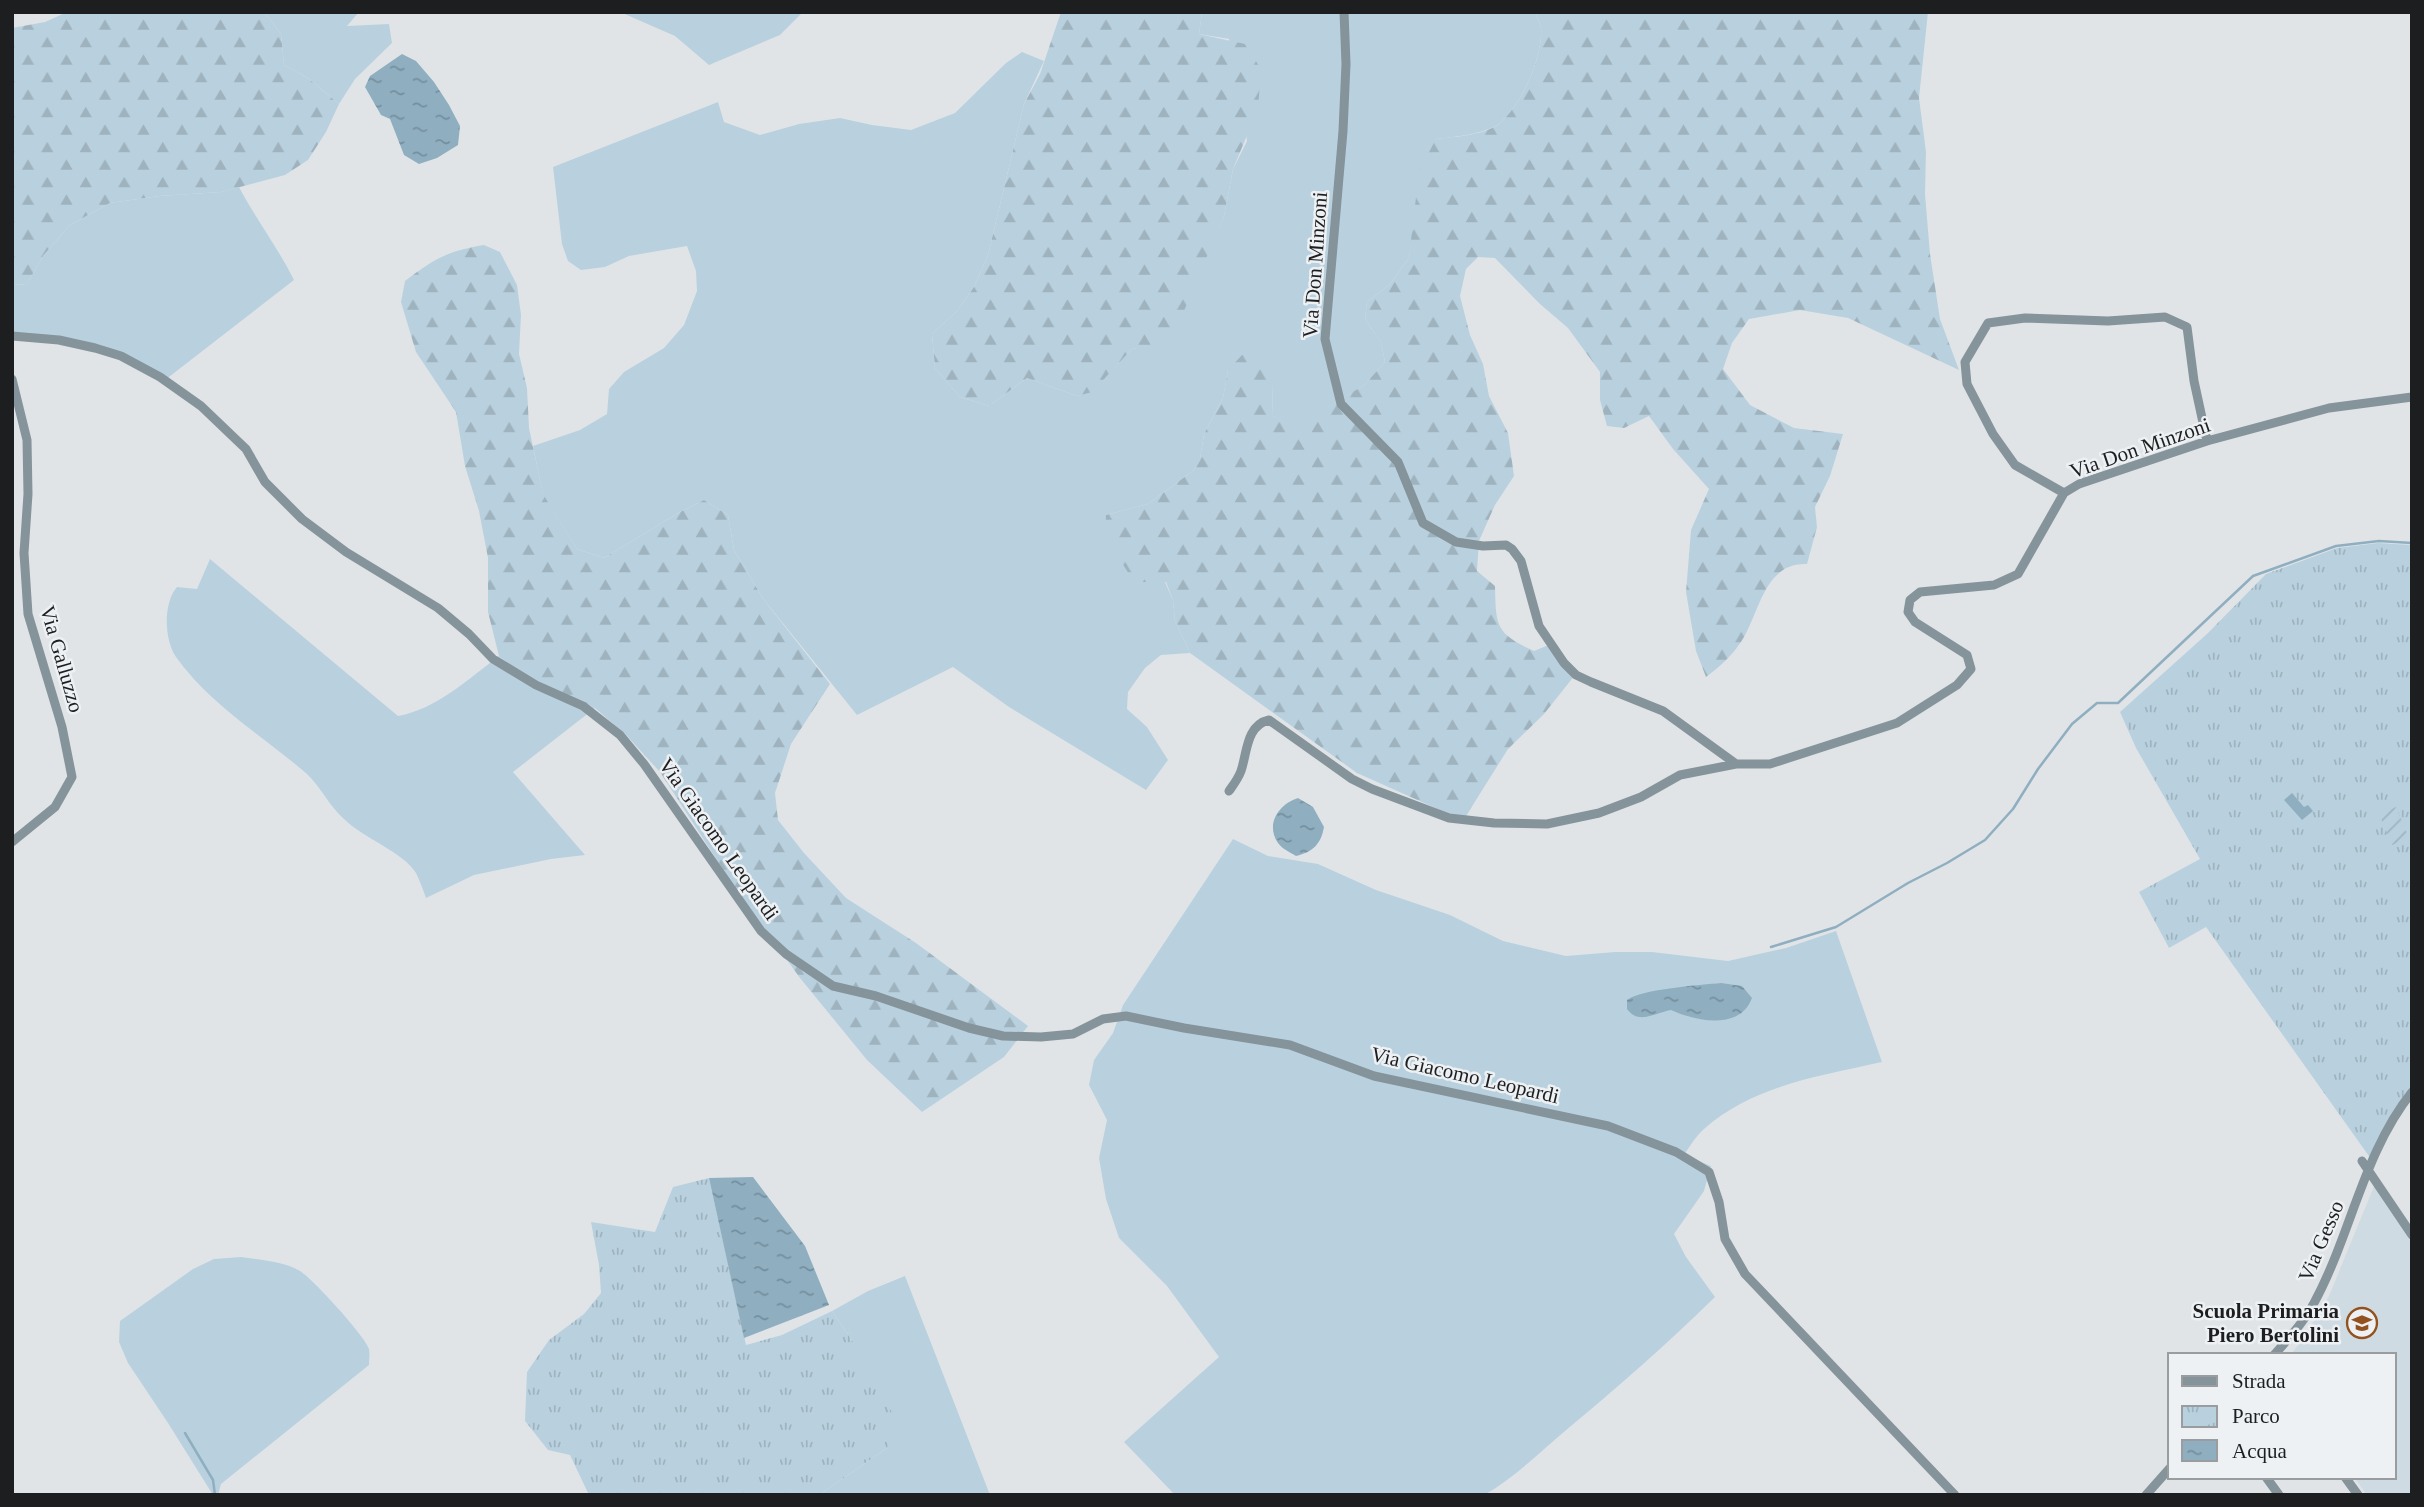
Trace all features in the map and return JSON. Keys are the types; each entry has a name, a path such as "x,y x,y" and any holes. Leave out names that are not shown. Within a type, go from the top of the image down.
{"street":[{"name":"Via Don Minzoni","path":"1344,12 1346,64 1343,131 1325,339 1341,404 1398,462 1423,523 1456,542 1483,546 1506,545 1512,549 1521,561 1539,626 1564,663 1576,675 1663,711 1736,764 1770,764 1897,723 1957,685 1971,669 1967,655 1914,622 1908,612 1910,600 1920,592 1994,585 2018,574 2064,493 2087,480 2207,441 2329,408 2412,397"},
{"path":"2064,493 2015,465 1993,434 1967,384 1965,362 1987,323 2025,318 2108,321 2165,317 2187,327 2194,382 2207,441"},
{"name":"Via Giacomo Leopardi","path":"12,336 59,340 95,348 121,356 160,377 201,406 246,449 265,482 302,519 346,552 438,608 493,659 536,685 583,706 620,735 644,764 761,931 786,954 833,986 876,996 969,1028 1003,1036 1073,1034 1103,1018 1126,1016 1290,1045 1374,1076 1608,1126 1676,1152 1709,1172 1725,1239 1745,1274 1955,1495"},
{"name":"Via Galluzzo","path":"12,379 27,440 28,494 23,553 28,614 62,727 72,777 55,807 12,842"},
{"path":"1229,791 1241,770 1251,735 1258,726 1269,720 1352,779 1372,789 1449,818 1494,823 1547,824 1599,813 1641,797 1680,775 1736,764"},
{"name":"Via Gesso","path":"2276,1353 2313,1306 2381,1142 2412,1092"},
{"path":"2362,1161 2412,1236"},
{"path":"2146,1495 2168,1470"},
{"path":"2267,1479 2279,1495"},
{"path":"2346,1479 2358,1495"}],"shaded area":[{"name":"Scuola Primaria Piero Bertolini","path":"2375,1184 2412,1241 2412,1495 2367,1495 2355,1479 2396,1479 2396,1353 2292,1353 2329,1296"}],"green space":[{"path":"67,12 264,12 281,34 284,65 308,78 339,104 326,132 308,160 285,175 221,192 159,196 110,203 70,225 43,256 27,284 12,285 12,28 45,22"},
{"path":"264,12 359,12 347,26 389,24 392,43 355,79 339,104 308,78 284,65 281,34"},
{"path":"620,12 803,12 780,35 709,65 675,36"},
{"path":"1061,12 1202,12 1199,34 1245,44 1261,69 1258,109 1233,169 1224,216 1181,318 1155,345 1132,349 1092,392 1077,396 1027,378 989,406 960,397 935,368 932,334 957,311 974,287 988,255 1024,104 1040,74"},
{"path":"1202,12 1535,12 1541,28 1541,40 1535,66 1523,92 1500,123 1478,132 1436,139 1415,218 1409,258 1390,284 1367,302 1365,319 1381,342 1385,362 1364,385 1296,428 1273,416 1272,383 1228,370 1223,398 1204,434 1200,459 1194,470 1148,504 1106,515 1165,582 1173,600 1175,621 1190,653 1161,655 1145,668 1128,692 1127,709 1147,727 1168,760 1146,790 1009,707 953,667 857,715 764,600 734,550 728,515 704,500 604,558 577,549 543,495 533,446 580,430 607,414 609,389 624,372 664,348 684,325 697,291 696,271 687,246 629,256 605,267 581,270 568,261 562,244 553,167 718,102 724,122 760,135 799,124 840,118 911,130 955,113 1006,63 1022,52 1044,61 1024,104 988,255 974,287 957,311 932,334 935,368 960,397 989,406 1027,378 1077,396 1092,391 1132,349 1155,344 1195,280 1224,216 1233,169 1247,141 1229,39 1199,34"},
{"path":"1535,12 1928,12 1919,98 1926,152 1925,194 1930,254 1940,319 1959,370 1848,318 1800,310 1749,319 1732,343 1723,369 1750,405 1794,428 1843,434 1830,476 1815,507 1817,527 1807,564 1793,565 1773,579 1740,643 1727,659 1706,677 1696,651 1686,592 1691,530 1709,489 1673,449 1649,416 1624,428 1607,426 1600,400 1600,372 1568,328 1495,258 1478,257 1466,269 1460,296 1470,335 1483,364 1489,396 1508,433 1514,476 1495,505 1479,541 1477,571 1495,586 1497,619 1505,633 1534,651 1551,644 1575,675 1544,714 1508,749 1466,816 1451,815 1357,773 1190,653 1175,621 1173,600 1166,582 1134,582 1105,536 1106,515 1148,504 1194,470 1200,459 1204,434 1223,398 1228,370 1242,355 1264,360 1272,383 1273,416 1296,427 1364,385 1385,362 1381,342 1365,319 1367,302 1390,284 1409,258 1419,171 1436,139 1487,130 1508,115 1523,92 1539,52 1541,28"},
{"path":"239,187 294,280 165,380 127,358 93,344 56,336 12,334 12,285 27,284 43,256 70,225 110,203 159,196 221,192"},
{"path":"484,245 500,252 517,285 521,315 519,354 527,388 529,428 543,494 577,549 604,558 704,500 728,515 734,550 764,600 830,684 791,744 775,793 778,820 846,898 916,943 1028,1026 1004,1057 922,1112 867,1060 800,978 733,885 660,772 627,736 595,708 521,673 499,656 488,612 488,558 479,511 465,466 456,412 416,352 401,302 405,281 424,267 450,253"},
{"path":"2378,543 2412,545 2412,1092 2371,1159 2206,927 2169,948 2139,892 2200,859 2136,748 2120,712 2208,633 2266,574 2337,548"},
{"path":"210,559 398,716 439,700 499,656 521,673 595,708 513,772 585,855 474,875 426,898 410,865 344,819 307,774 221,705 176,657 167,631 169,602 177,587 197,589"},
{"path":"2396,807 2409,838 2392,845 2379,814"},
{"path":"1233,839 1268,856 1318,864 1376,890 1450,915 1503,941 1566,956 1652,952 1728,961 1786,948 1836,931 1882,1062 1788,1084 1766,1092 1723,1114 1701,1132 1684,1155 1711,1166 1704,1191 1674,1234 1686,1257 1715,1297 1604,1399 1516,1473 1484,1495 1175,1495 1124,1442 1219,1357 1167,1286 1119,1238 1106,1199 1099,1158 1107,1120 1089,1085 1094,1060 1113,1033 1123,1005"},
{"path":"709,1178 746,1345 782,1335 832,1311 853,1342 895,1418 887,1448 819,1495 589,1495 570,1455 548,1450 525,1421 527,1372 549,1340 584,1314 601,1293 591,1222 655,1232 673,1187"},
{"path":"241,1257 286,1265 306,1276 338,1308 366,1342 369,1365 221,1484 218,1495 213,1495 128,1363 119,1342 120,1321 193,1269 214,1259"},
{"path":"905,1276 990,1495 819,1495 887,1448 853,1342 832,1311 868,1291"}],"water":[{"path":"402,54 416,61 434,82 460,126 458,145 437,158 419,164 404,155 390,119 381,115 365,87 370,76"},
{"path":"2292,793 2304,807 2308,805 2313,811 2302,820 2284,800"},
{"path":"1298,798 1313,807 1324,827 1315,846 1296,856 1280,845 1273,829 1280,810"},
{"path":"1721,983 1742,986 1752,998 1738,1015 1727,1019 1704,1020 1671,1010 1642,1017 1631,1014 1627,1009 1627,1000 1634,996 1672,988"},
{"path":"753,1177 805,1246 829,1305 744,1338 709,1178"}],"waterway":[{"path":"1771,947 1836,927 1985,840 2013,809 2038,769 2072,724 2097,703 2118,703 2253,576 2336,546 2379,541 2412,543"},
{"path":"185,1433 213,1480 215,1495"}],"place":[{"name":"Scuola Primaria Piero Bertolini","path":"2362,1323"}]}
